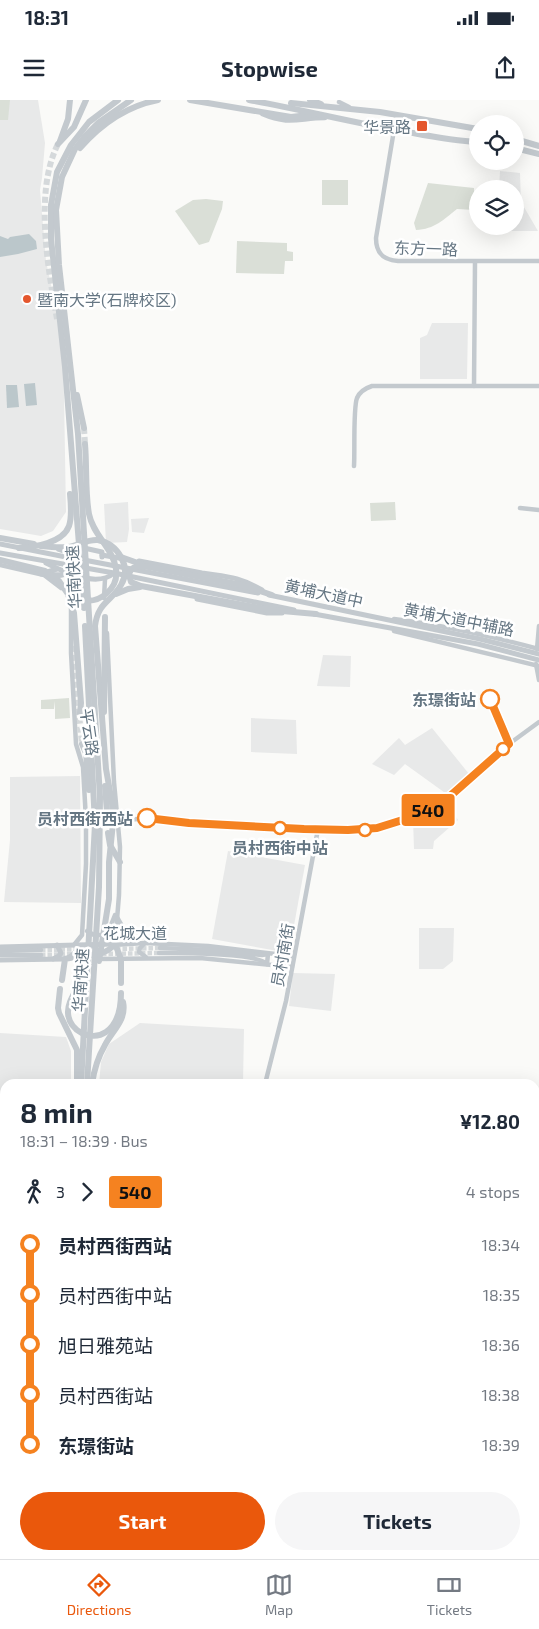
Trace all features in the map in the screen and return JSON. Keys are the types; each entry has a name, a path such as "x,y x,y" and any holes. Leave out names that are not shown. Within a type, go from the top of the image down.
{"highway":[{"path":"70,100 66,125 58,144 74,127 86,100"},
{"name":"华南快速","path":"91,698 65,367 51,239 52,196 57,172 73,141 89,122 118,100"},
{"name":"华南快速","path":"87,1079 97,856 78,434 56,222 57,198 62,176 70,156 85,136 104,118 131,100"},
{"path":"62,176 80,149 103,126 127,110 158,100"},
{"path":"190,100 291,117 320,114"},
{"path":"249,100 394,130 469,141"},
{"path":"270,100 338,103"},
{"path":"295,100 338,103"},
{"path":"310,100 338,103 358,110 469,127"},
{"path":"524,142 539,146"},
{"path":"524,150 539,154"},
{"path":"66,326 84,428"},
{"path":"19,548 55,540 68,528 70,520 68,420"},
{"path":"53,575 66,590 78,599 89,601 101,598 110,590 116,580 116,568 113,558 95,531 89,515 85,444"},
{"path":"0,538 68,552 74,558 74,565 69,572 60,576 35,567 0,560"},
{"path":"41,546 64,547 94,540 104,542 114,547 121,557 124,574 120,586 101,607 95,623 103,731 113,823 109,899 92,1002"},
{"path":"104,544 124,559 149,567"},
{"path":"272,596 242,585 149,567 137,566 132,568 128,574 131,582 141,586 265,609 316,614"},
{"path":"110,597 134,588 168,590"},
{"path":"66,590 72,602 74,613 81,703 80,713"},
{"path":"103,731 105,617"},
{"path":"91,698 100,732 108,825"},
{"path":"82,744 86,754 97,856"},
{"path":"108,833 110,845 120,862"},
{"name":"华南快速","path":"81,1079 97,856"},
{"path":"90,936 80,984 69,1006 68,1015 71,1023 78,1031 86,1034 96,1035 106,1032 117,1018 121,994 124,1003 124,1014 98,1060 93,1079"},
{"path":"62,980 65,960 77,956 106,953 115,944 121,959 121,983"},
{"path":"60,989 58,1008 77,1050 77,1079"}],"main road":[{"name":"黄埔大道中","path":"0,544 373,616 479,642 538,663"},
{"path":"56,555 81,548 102,554 243,580 272,596"},
{"name":"黄埔大道中","path":"0,553 385,628 479,642 539,654"},
{"path":"102,554 102,563"},
{"path":"42,561 57,569 96,580 105,579 114,574"},
{"path":"42,574 57,569"},
{"path":"139,579 155,591 267,613 290,612"},
{"name":"花城大道","path":"0,947 115,944"},
{"path":"52,959 60,953 57,945"},
{"name":"花城大道","path":"0,960 65,960"}],"street":[{"path":"236,110 258,113 275,120 287,121 338,118"},
{"name":"东方一路","path":"394,130 376,238 379,253 385,259 398,261 539,261"},
{"path":"474,386 475,262"},
{"path":"354,466 356,403 361,392 367,387 539,386"},
{"path":"520,508 539,510"},
{"name":"平云路","path":"0,565 42,574 58,584 71,608 76,744 83,767 86,820 82,935 74,945"},
{"path":"105,579 103,587 109,646 109,698 120,862 115,944"},
{"name":"黄埔大道中辅路","path":"373,616 426,623 538,648"},
{"path":"539,626 539,680"},
{"name":"黄埔大道中辅路","path":"385,628 430,641 538,663"},
{"path":"508,658 514,656 517,652 517,647 512,641"},
{"path":"118,820 147,818 189,823 318,830 377,828 434,808 447,799 509,744 539,722"},
{"name":"员村南街","path":"266,1079 286,1001 318,830"},
{"path":"83,923 92,934 104,935 109,930 118,906"},
{"path":"117,917 128,938 144,944 140,948 140,952 148,958"},
{"name":"花城大道","path":"115,944 208,946 294,956"},
{"name":"花城大道","path":"267,964 262,960 234,956 160,950 210,950 268,954"},
{"path":"0,951 41,952 0,955"},
{"path":"267,964 268,954"},
{"name":"花城大道","path":"65,960 200,958 292,967"}],"shaded area":[{"name":"暨南大学(石牌校区)","path":"0,100 38,100 45,143 40,190 46,261 62,338 66,512 53,531 41,536 0,529"},
{"path":"0,100 10,100 8,120 0,120"},
{"path":"500,171 520,173 520,180 500,180"},
{"path":"322,180 348,180 348,205 322,205"},
{"path":"428,183 469,187 469,210 457,209 434,226 428,228 416,230 414,223"},
{"path":"193,200 223,201 222,209 209,242 199,245 175,211"},
{"path":"524,207 538,231 524,231"},
{"path":"29,234 36,241 37,249 0,257 0,236 8,239"},
{"path":"237,241 287,243 287,251 293,252 293,261 285,261 284,274 236,273"},
{"path":"432,323 468,323 467,379 420,379 420,338 427,335"},
{"path":"35,383 37,405 26,406 24,384"},
{"path":"6,385 17,385 19,407 7,408"},
{"path":"128,502 129,529 127,542 106,543 104,504"},
{"path":"395,502 396,520 371,521 370,503"},
{"path":"149,518 144,533 132,532 131,519"},
{"path":"323,655 351,656 350,687 317,686"},
{"path":"69,698 70,718 55,719 55,701 54,709 41,709 41,700"},
{"path":"251,718 296,720 297,754 251,752"},
{"path":"432,728 469,774 448,795 405,764 394,775 372,764 399,738 405,745"},
{"path":"80,776 81,903 4,902 10,840 10,777"},
{"path":"446,802 458,820 434,841 433,849 414,849 413,819"},
{"path":"228,851 305,865 289,953 212,939"},
{"path":"419,928 454,928 453,961 443,969 419,969"},
{"path":"293,973 335,974 331,1011 289,1006"},
{"path":"140,1023 244,1029 243,1079 99,1079 101,1062 109,1044"},
{"path":"0,1033 66,1037 71,1051 71,1079 0,1079"}],"tunnel":[{"path":"57,319 47,254 45,207 46,184 58,144"},
{"path":"84,428 85,444"},
{"path":"72,646 82,744"},
{"path":"116,949 160,948"},
{"path":"41,950 98,949"},
{"path":"102,954 159,953"},
{"path":"41,955 75,954"}],"bus line":[{"name":"540","path":"147,818 189,823 325,830 370,829 400,821 440,805 509,744 490,699"}],"place":[{"name":"华景路","path":"422,126"},
{"name":"暨南大学(石牌校区)","path":"27,299"},
{"name":"东璟街站","path":"490,699"},
{"name":"员村西街西站","path":"147,818"},
{"name":"员村西街中站","path":"280,828"}]}
